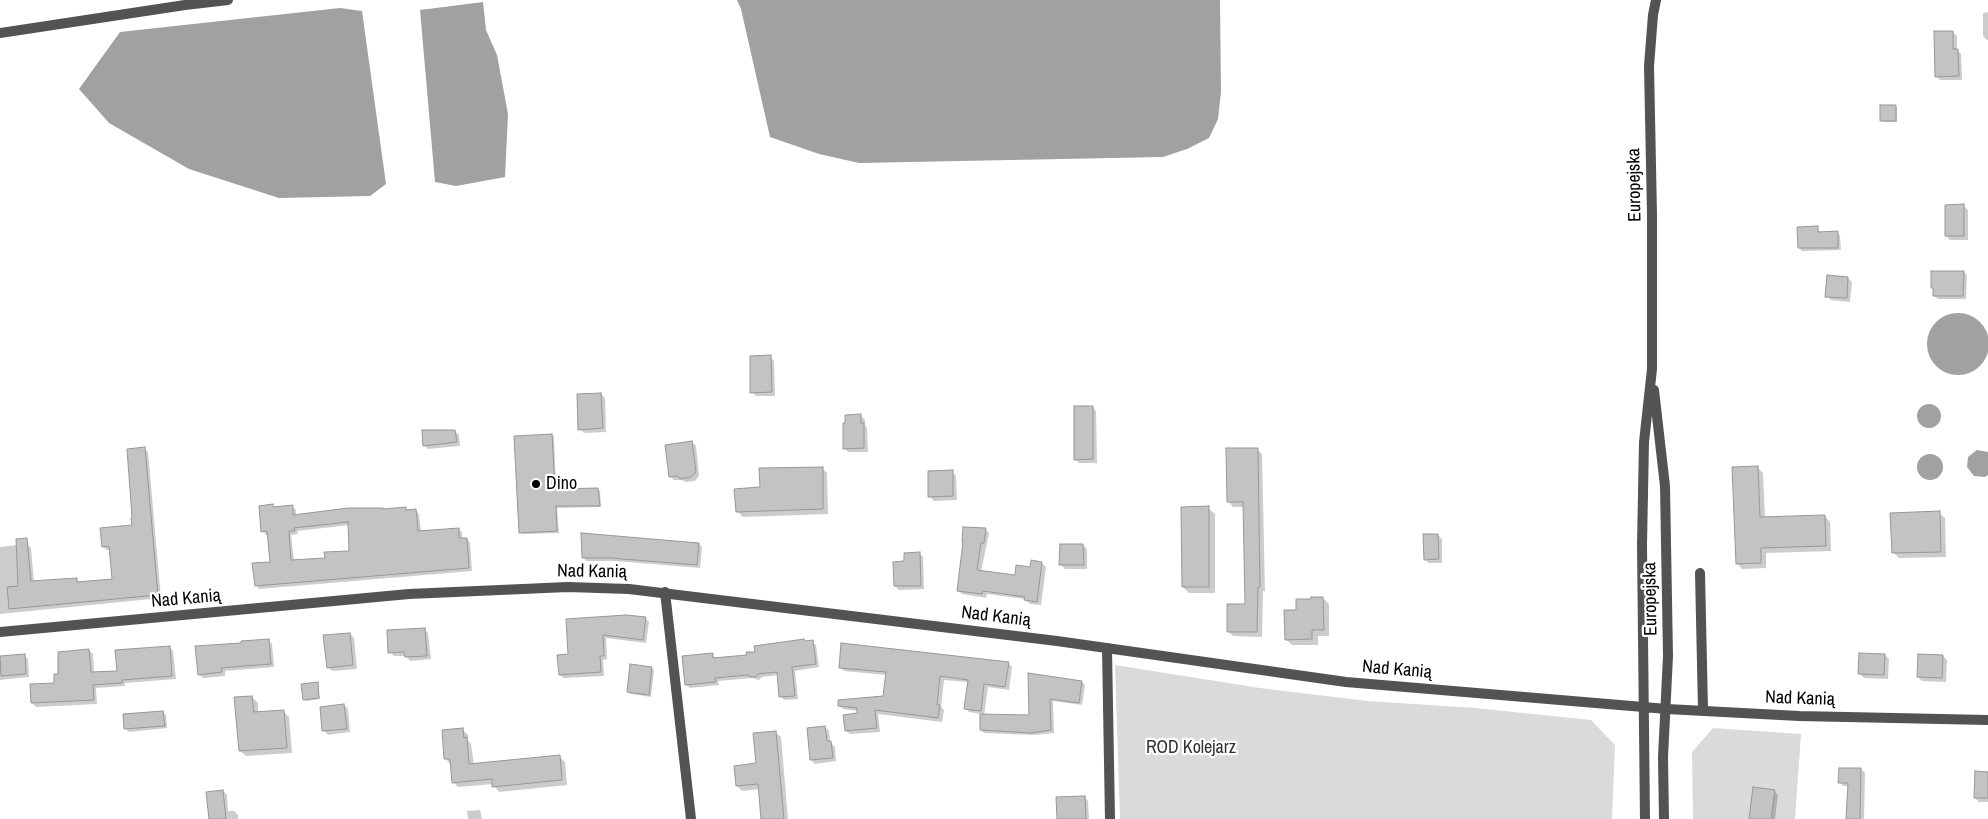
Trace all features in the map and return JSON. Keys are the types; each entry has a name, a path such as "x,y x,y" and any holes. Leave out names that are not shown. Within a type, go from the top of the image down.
{"street":[{"path":"0,34 228,0"},
{"name":"Europejska","path":"1645,819 1643,707 1644,461 1652,369 1652,215 1649,66 1656,0"},
{"name":"Europejska","path":"1652,369 1665,486 1668,656 1664,757 1664,819"},
{"path":"1700,573 1703,710"},
{"name":"Nad Kanią","path":"0,632 409,594 568,587 629,589 1106,648 1346,682 1667,709 1799,716 1988,720"},
{"path":"665,592 691,819"},
{"path":"1106,648 1110,819"}],"green space":[{"name":"ROD Kolejarz","path":"1115,665 1260,688 1368,701 1475,708 1591,720 1615,745 1612,819 1120,819"},
{"path":"1713,728 1801,734 1795,819 1693,819 1692,752"}],"shaded area":[{"path":"737,0 1220,0 1221,92 1218,119 1209,138 1187,149 1163,157 859,163 819,154 770,137 741,9"},
{"path":"483,2 486,30 497,55 508,114 505,177 456,186 435,182 420,10"},
{"path":"340,8 362,11 386,184 370,196 279,198 189,169 109,123 79,89 120,32"},
{"path":"1958,313 1975,318 1980,322 1984,327 1989,344 1984,361 1980,366 1975,370 1958,375 1941,370 1936,366 1932,361 1927,344 1932,327 1936,322 1941,318"},
{"path":"1929,404 1938,407 1941,416 1938,425 1929,428 1920,425 1917,416 1920,407"},
{"path":"1977,450 1988,452 1988,475 1985,477 1974,476 1967,467 1968,457"},
{"path":"1930,454 1939,458 1943,467 1939,476 1930,480 1921,476 1917,467 1921,458"}],"building":[{"path":"1934,31 1953,31 1953,49 1958,49 1959,76 1935,77"},
{"path":"1880,105 1896,105 1896,121 1880,121"},
{"path":"1964,204 1964,236 1945,236 1945,205"},
{"path":"1818,226 1818,232 1838,231 1838,248 1798,248 1797,227"},
{"path":"1931,271 1964,271 1963,296 1933,296"},
{"path":"1827,275 1848,277 1847,298 1825,297"},
{"path":"771,355 772,392 750,393 750,356"},
{"path":"601,393 603,428 578,430 577,394"},
{"path":"1074,406 1093,406 1093,459 1074,460"},
{"path":"861,414 861,423 864,423 864,448 843,449 843,423 845,423 845,415"},
{"path":"422,430 455,430 457,442 423,446"},
{"name":"Dino","path":"552,434 555,489 598,488 600,506 556,506 557,531 519,533 514,436"},
{"path":"692,441 696,472 691,477 681,479 677,476 669,477 665,445"},
{"path":"145,447 158,595 9,609 7,587 18,586 16,539 27,538 31,581 77,578 77,582 112,579 109,546 102,547 100,528 132,525 127,449"},
{"path":"1226,448 1258,448 1260,587 1258,587 1257,632 1227,632 1227,604 1245,604 1243,502 1227,502"},
{"path":"1758,466 1760,517 1825,515 1826,546 1761,548 1761,563 1736,564 1732,467"},
{"path":"823,467 823,509 736,512 734,489 760,487 759,468"},
{"path":"953,470 953,496 928,497 928,471"},
{"path":"273,504 273,507 293,505 293,515 348,508 383,509 406,507 406,510 416,509 418,531 459,528 459,538 467,538 469,568 255,586 252,563 270,562 267,531 261,532 259,506","holes":["348,522 349,551 324,552 325,558 291,560 289,531 295,531 294,528"]},
{"path":"1209,506 1209,587 1182,587 1181,507"},
{"path":"1940,511 1941,552 1892,553 1890,513"},
{"path":"963,527 986,528 984,543 981,543 977,570 1015,575 1016,565 1030,567 1031,560 1042,562 1037,602 1024,600 1025,597 983,591 982,594 957,591"},
{"path":"581,533 699,543 697,565 610,558 582,558"},
{"path":"1423,534 1438,534 1439,559 1424,560"},
{"path":"1060,544 1083,544 1084,565 1059,565"},
{"path":"920,552 921,586 894,586 893,562 904,561 904,553"},
{"path":"1311,597 1323,597 1324,630 1312,630 1312,639 1285,640 1284,610 1296,610 1296,599 1311,599"},
{"path":"626,615 646,617 643,640 603,635 604,656 600,656 601,672 559,675 557,655 568,654 566,619"},
{"path":"425,628 427,656 405,657 404,652 388,653 387,630"},
{"path":"350,633 353,665 327,668 323,635"},
{"path":"269,639 271,664 221,668 222,672 198,675 195,646"},
{"path":"804,639 805,641 813,640 816,664 792,667 795,696 779,697 777,672 758,674 756,677 747,675 715,678 716,682 685,685 682,656 713,653 713,658 747,655 746,652 755,652 754,646"},
{"path":"841,643 1009,662 1005,687 984,684 981,711 964,709 968,680 940,676 937,705 940,705 938,718 875,710 877,728 845,731 843,715 857,713 857,708 838,706 838,700 883,696 886,672 839,668"},
{"path":"170,646 172,676 122,680 122,683 93,685 94,700 31,703 30,684 54,683 54,674 58,674 58,652 89,649 91,672 117,671 115,650"},
{"path":"1859,653 1885,654 1884,675 1858,674"},
{"path":"25,654 26,674 1,676 0,656"},
{"path":"1918,654 1943,655 1942,678 1917,677"},
{"path":"630,664 652,667 649,695 627,692"},
{"path":"1028,673 1082,681 1079,703 1050,699 1051,730 1031,733 980,730 980,714 1029,715"},
{"path":"318,682 319,698 303,700 301,684"},
{"path":"252,696 254,712 284,710 287,748 239,751 234,697"},
{"path":"344,704 347,729 322,731 320,707"},
{"path":"163,711 165,726 124,729 123,714"},
{"path":"825,726 827,741 831,741 833,758 810,760 807,728"},
{"path":"463,728 464,738 467,737 469,764 560,755 562,780 492,787 492,779 452,783 450,759 444,759 442,730"},
{"path":"776,731 784,819 761,819 758,784 736,786 734,766 756,763 753,733"},
{"path":"1839,768 1861,768 1860,819 1846,819 1848,783 1838,783"},
{"path":"1975,771 1988,772 1988,798 1974,798"},
{"path":"1753,787 1775,790 1771,819 1749,819"},
{"path":"223,790 226,819 209,819 206,792"},
{"path":"1085,796 1086,819 1057,819 1056,797"}],"place":[{"name":"Dino","path":"536,484"}]}
